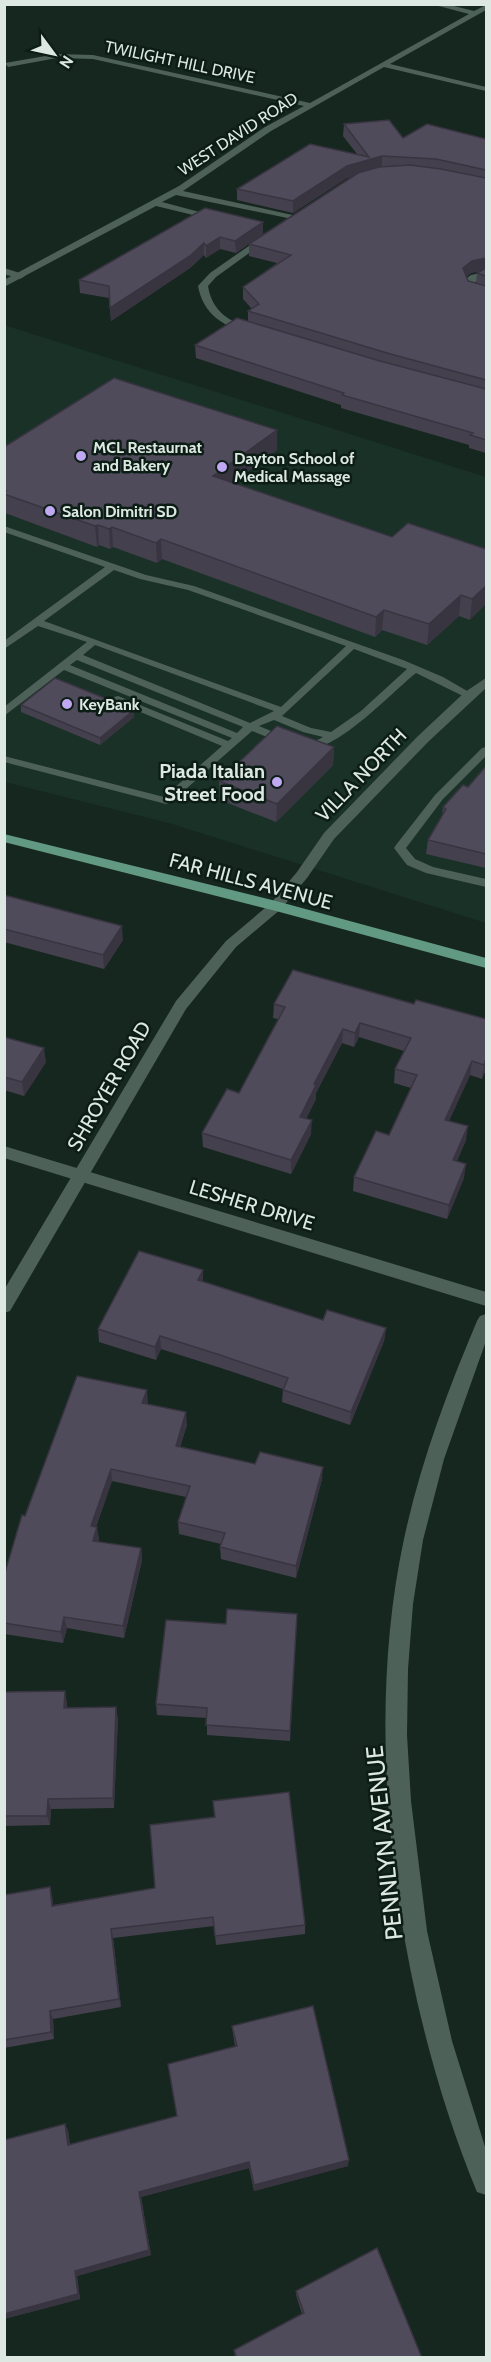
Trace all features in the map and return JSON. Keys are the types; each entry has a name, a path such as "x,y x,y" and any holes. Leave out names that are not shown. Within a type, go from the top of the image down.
{"main road":[{"name":"FAR HILLS AVENUE","path":"4,838 276,906 486,963"}],"street":[{"path":"434,4 475,13"},
{"name":"WEST DAVID ROAD","path":"4,284 176,192 204,174 212,166 310,105 486,7"},
{"name":"TWILIGHT HILL DRIVE","path":"8,64 40,58 93,57 310,105"},
{"path":"381,64 486,89"},
{"path":"176,192 294,218"},
{"path":"155,203 231,221"},
{"path":"284,225 306,210"},
{"path":"264,229 275,232 213,275 203,286 208,308 218,316 228,323 265,335"},
{"path":"4,271 20,276"},
{"path":"486,275 474,277 467,282 470,289 486,294"},
{"name":"VILLA NORTH","path":"276,906 302,875 329,836 423,739 486,682"},
{"name":"SHROYER ROAD","path":"4,1306 190,991 231,944 276,906"},
{"name":"LESHER DRIVE","path":"4,1152 486,1299"},
{"name":"PENNLYN AVENUE","path":"486,1321 457,1391 427,1481 407,1575 398,1660 398,1775 408,1884 428,1993 464,2123 486,2183"}],"lane":[{"path":"4,529 143,577 191,588 414,669 469,695"},
{"path":"4,646 113,566"},
{"path":"38,622 94,641 278,714 307,730 332,736"},
{"path":"4,714 94,641"},
{"path":"4,759 166,801 245,732 278,714 352,646"},
{"path":"66,664 245,732 300,746 319,745 358,720 392,686 414,669"},
{"path":"66,664 245,732"},
{"path":"66,664 230,745"},
{"path":"486,750 439,797 400,848 411,862 430,870 486,883"}],"shaded area":[{"path":"4,325 486,477 486,923 169,823 5,782"}],"building":[{"path":"389,120 403,138 427,124 486,139 486,170 436,159 382,156 347,166 293,201 237,189 310,144 369,157 344,124"},
{"path":"410,165 486,178 486,258 472,261 463,268 468,281 486,286 486,380 248,311 259,304 243,287 291,255 249,244 358,173 379,167"},
{"path":"205,208 263,222 235,241 220,237 206,246 204,243 190,256 110,308 109,286 79,280"},
{"path":"486,268 486,276 477,273"},
{"path":"237,318 380,361 486,389 486,440 470,435 473,433 342,395 344,393 195,345"},
{"path":"114,378 277,430 213,476 392,537 408,523 486,549 486,586 472,599 461,595 429,624 384,610 376,617 161,539 156,543 112,527 109,529 95,526 4,494 6,491 4,491 4,447"},
{"name":"KeyBank","path":"55,678 134,710 100,738 21,705"},
{"path":"277,726 334,747 277,804 219,781"},
{"path":"486,766 486,854 428,840 446,809 443,807 463,785 468,787"},
{"path":"4,895 122,926 103,955 4,929"},
{"path":"293,970 414,1004 416,1000 486,1019 484,1065 472,1061 445,1120 468,1126 453,1160 466,1164 449,1205 354,1177 376,1131 389,1135 417,1075 395,1069 411,1038 360,1023 355,1033 343,1029 314,1084 316,1085 300,1117 312,1120 291,1160 202,1133 227,1089 239,1093 285,1007 274,1004"},
{"path":"4,1037 44,1048 22,1082 4,1077"},
{"path":"139,1251 203,1270 198,1280 323,1320 327,1310 386,1328 351,1412 283,1390 288,1378 220,1355 160,1336 155,1347 98,1329"},
{"path":"77,1376 147,1390 142,1403 186,1412 176,1446 255,1464 260,1452 323,1467 296,1566 220,1547 225,1533 178,1522 190,1486 111,1469 91,1526 97,1527 93,1541 141,1548 123,1626 64,1617 61,1632 4,1623 4,1576 22,1515 25,1516"},
{"path":"227,1609 297,1614 290,1731 206,1725 207,1708 156,1704 166,1620 226,1624"},
{"path":"65,1691 64,1708 116,1707 113,1798 48,1799 47,1816 4,1816 4,1692"},
{"path":"289,1792 305,1925 215,1936 213,1917 111,1929 119,1999 50,2011 51,2032 4,2040 4,1895 50,1887 52,1906 155,1888 150,1825 215,1817 213,1801"},
{"path":"313,2006 349,2160 254,2185 249,2162 139,2192 149,2250 75,2271 78,2294 4,2314 4,2140 65,2124 68,2145 177,2116 168,2064 237,2046 232,2026"},
{"path":"377,2248 422,2358 237,2358 234,2350 304,2313 296,2291"}],"place":[{"name":"MCL Restaurnat and Bakery","path":"81,456"},
{"name":"Dayton School of Medical Massage","path":"222,467"},
{"name":"Salon Dimitri SD","path":"50,511"},
{"name":"KeyBank","path":"67,704"},
{"name":"Piada Italian Street Food","path":"277,782"}]}
